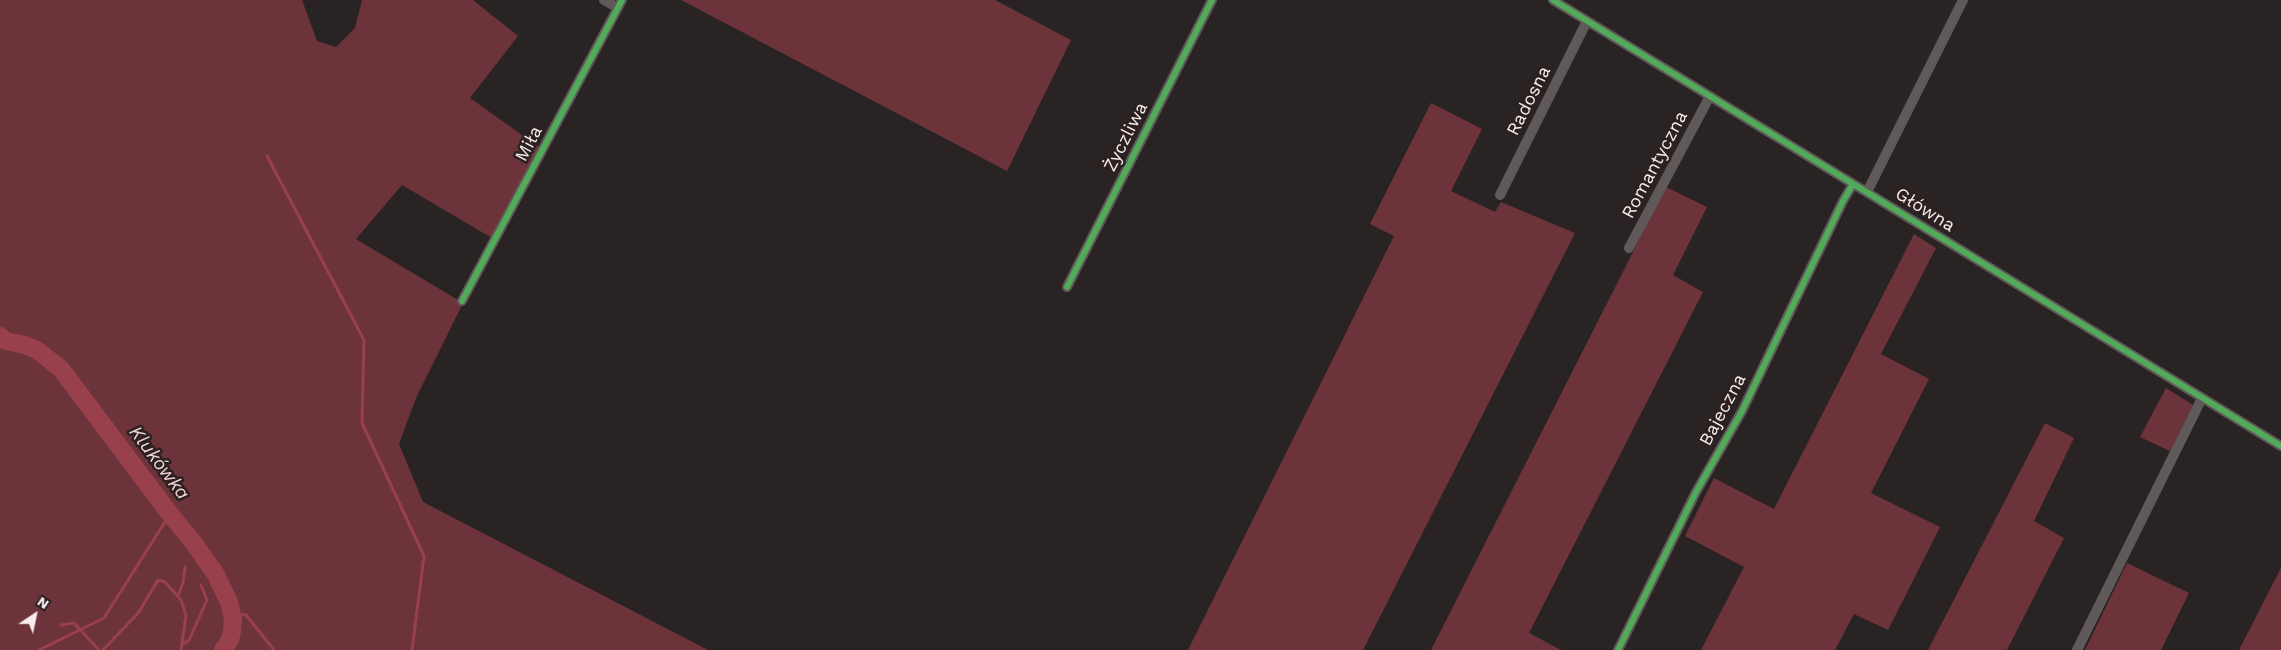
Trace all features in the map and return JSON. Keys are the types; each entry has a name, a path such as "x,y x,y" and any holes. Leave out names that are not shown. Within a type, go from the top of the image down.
{"street":[{"name":"Miła","path":"462,301 620,4 604,0"},
{"name":"Życzliwa","path":"1067,288 1212,0"},
{"name":"Główna","path":"1553,0 2281,446"},
{"path":"1867,192 1963,0"},
{"name":"Radosna","path":"1500,195 1587,21"},
{"name":"Romantyczna","path":"1630,248 1710,96"},
{"name":"Bajeczna","path":"1618,650 1702,480 1742,411 1843,201 1853,184"},
{"path":"2077,650 2202,398"}],"shaded area":[{"path":"0,0 302,0 317,41 336,47 355,28 362,0 473,0 518,36 470,98 546,152 497,241 402,185 356,239 463,303 416,398 399,444 423,502 708,650 0,650"},
{"path":"681,0 995,0 1071,40 1007,171"},
{"path":"1431,103 1482,129 1451,191 1495,212 1501,202 1575,233 1363,650 1188,650 1394,236 1370,224"},
{"path":"1666,187 1707,207 1673,275 1703,292 1529,633 1561,650 1431,650"},
{"path":"1914,234 1936,248 1881,354 1929,379 1871,493 1940,527 1888,630 1854,614 1835,650 1701,650 1744,567 1685,536 1714,478 1774,509"},
{"path":"2166,388 2193,405 2170,451 2140,437"},
{"path":"2045,423 2074,438 2034,521 2064,538 2007,650 1928,650"},
{"path":"2127,563 2189,593 2161,650 2085,650"},
{"path":"2281,568 2281,650 2239,650"}],"waterway":[{"path":"267,156 364,340 362,423 424,556 412,650"},
{"name":"Klukówka","path":"0,336 6,341 37,350 61,369 193,542 215,573 229,602 233,619 232,631 230,640 223,650"},
{"path":"39,650 104,618 170,514"},
{"path":"178,596 183,583 185,567"},
{"path":"103,650 139,612 158,580 165,582 181,600 186,615 181,650"},
{"path":"183,644 189,640 207,600 201,585"},
{"path":"233,614 246,615 274,650"},
{"path":"61,625 74,623 99,650"}],"cycle path":[{"path":"462,301 622,0"},
{"path":"1067,287 1212,0"},
{"path":"1553,0 2281,446"},
{"path":"1618,650 1696,492 1742,411 1843,201 1853,184"}]}
